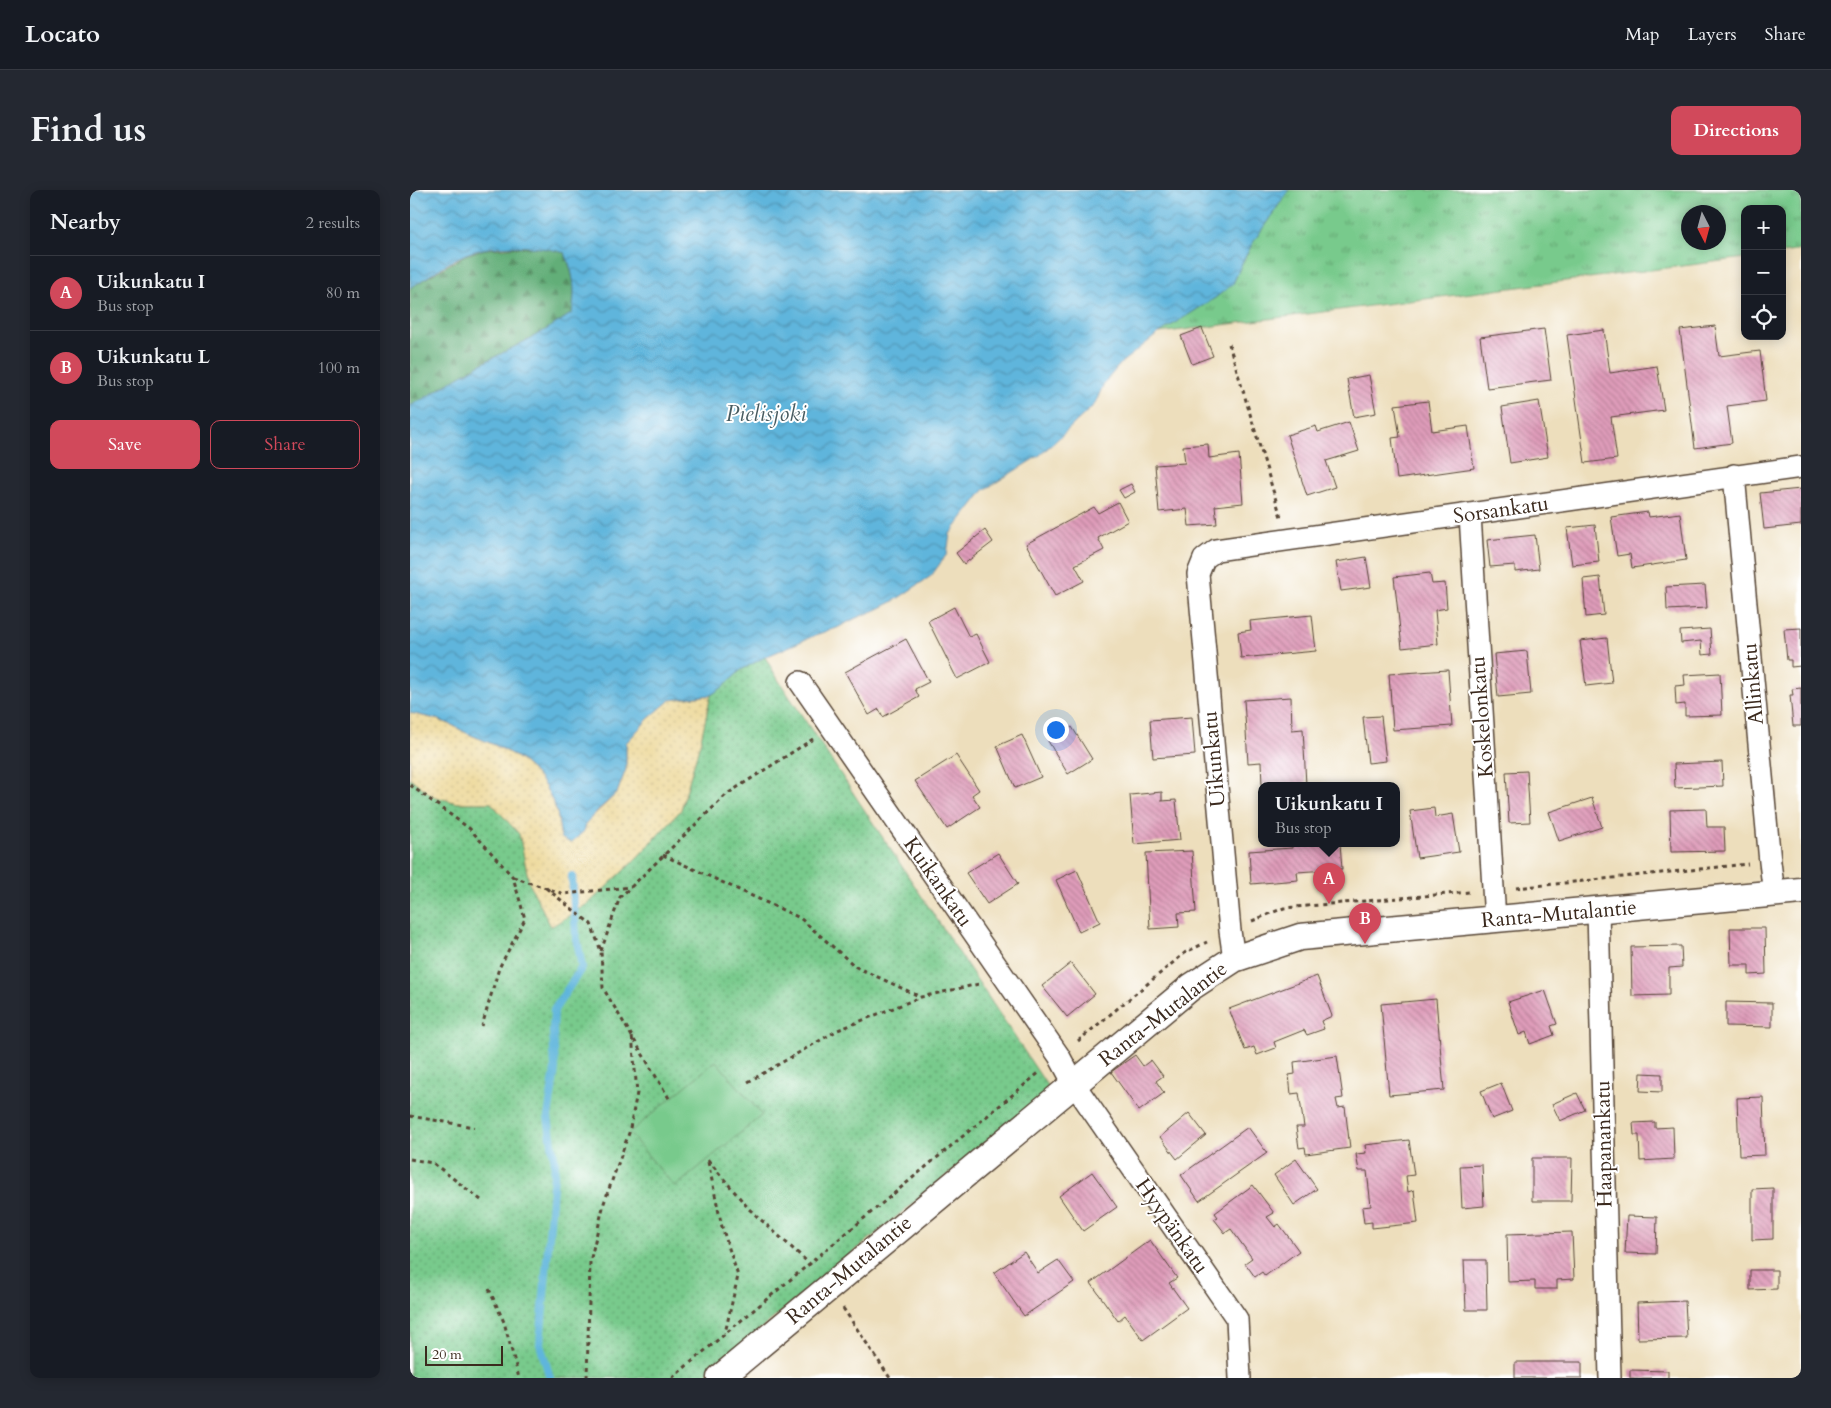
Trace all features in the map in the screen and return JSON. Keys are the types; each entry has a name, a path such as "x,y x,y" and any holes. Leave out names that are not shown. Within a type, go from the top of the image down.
{"street":[{"name":"Sorsankatu","path":"1204,559 1216,550 1801,467"},
{"name":"Allinkatu","path":"1734,475 1774,894"},
{"name":"Koskelonkatu","path":"1470,515 1495,920"},
{"name":"Uikunkatu","path":"1204,559 1198,574 1234,959"},
{"name":"Kuikankatu","path":"800,682 1059,1056 1074,1084"},
{"name":"Ranta-Mutalantie","path":"720,1378 1191,987 1234,959 1300,937 1801,891"},
{"name":"Haapanankatu","path":"1598,910 1610,1378"},
{"name":"Hyypänkatu","path":"1074,1084 1236,1318 1240,1378"}],"path":[{"path":"1229,344 1287,540"},
{"path":"601,950 620,897 663,855 727,794 832,728"},
{"path":"410,785 470,829 513,877 525,919 499,968 482,1026"},
{"path":"663,855 800,918 856,967 921,997"},
{"path":"672,1378 1186,952 1230,931 1284,908 1493,890 1770,862"},
{"path":"513,877 564,894 631,887"},
{"path":"546,888 591,924 601,950 603,988 670,1100"},
{"path":"748,1082 838,1030 921,997 1004,978"},
{"path":"587,1378 590,1262 604,1203 630,1133 637,1093 632,1035"},
{"path":"410,1116 474,1128"},
{"path":"410,1160 433,1163 481,1200"},
{"path":"725,1334 738,1276 722,1227 708,1160 749,1209 810,1264 829,1287 890,1378"},
{"path":"489,1289 504,1322 519,1378"}],"green space":[{"path":"1289,190 1801,190 1801,250 1786,252 1786,205 1741,205 1741,259 1159,333 1215,298 1233,284 1254,241"},
{"path":"545,247 565,253 573,283 572,313 410,406 410,288 465,255 485,249"},
{"path":"765,657 779,681 1050,1090 701,1378 410,1378 410,778 432,796 457,803 491,803 519,834 529,883 551,927 589,903 635,860 681,810 701,740 711,695 723,687 741,670"},
{"path":"716,1061 762,1115 675,1187 629,1133"}],"sand":[{"path":"711,695 701,740 681,810 635,860 589,903 551,927 529,883 519,834 491,803 457,803 432,796 410,778 410,713 443,721 499,747 522,761 541,780 548,793 556,811 561,837 584,831 587,822 617,793 626,769 626,743 648,719 670,700"}],"water":[{"name":"Pielisjoki","path":"410,190 1289,190 1254,241 1233,284 1215,298 1159,333 1122,362 1104,383 1095,404 1059,438 1040,455 984,490 950,534 947,554 931,576 894,601 876,610 765,657 741,670 723,687 711,695 670,700 648,719 626,743 626,769 617,793 598,810 587,822 584,831 571,843 561,838 556,811 541,780 522,761 499,747 450,724 434,718 410,713 410,406 572,313 574,289 572,275 565,253 541,248 502,247 477,250 459,257 410,288"}],"building":[{"path":"1715,326 1719,356 1760,351 1766,401 1727,406 1732,443 1695,448 1680,330"},
{"path":"1202,328 1213,356 1192,364 1181,336"},
{"path":"1544,329 1551,380 1487,388 1480,337"},
{"path":"1604,330 1610,373 1657,366 1664,410 1611,417 1617,459 1585,463 1567,335"},
{"path":"1369,375 1376,413 1354,417 1347,379"},
{"path":"1428,401 1432,431 1468,426 1474,468 1397,479 1392,438 1400,437 1395,405"},
{"path":"1539,401 1548,457 1510,463 1502,407"},
{"path":"1349,422 1359,451 1326,461 1335,487 1307,496 1287,435 1316,426 1318,432"},
{"path":"1208,444 1209,458 1239,454 1243,503 1215,506 1217,524 1189,526 1187,509 1159,512 1155,465 1185,463 1183,446"},
{"path":"1131,484 1135,492 1124,498 1119,490"},
{"path":"1801,489 1801,525 1764,529 1760,493"},
{"path":"1118,502 1128,521 1098,538 1104,550 1075,565 1084,581 1055,596 1026,544 1094,507 1098,513"},
{"path":"1648,512 1649,517 1680,513 1686,560 1632,568 1630,554 1617,556 1611,517"},
{"path":"1595,525 1599,562 1572,565 1567,528"},
{"path":"985,530 993,542 964,564 956,553"},
{"path":"1535,535 1539,569 1515,572 1515,565 1490,567 1487,540"},
{"path":"1366,557 1371,587 1341,591 1336,562"},
{"path":"1430,573 1432,584 1445,583 1447,608 1435,610 1438,644 1402,648 1394,577"},
{"path":"1600,577 1604,615 1586,617 1583,579"},
{"path":"1705,585 1707,608 1667,610 1666,587"},
{"path":"954,607 969,637 976,634 990,662 957,679 928,621"},
{"path":"1312,615 1316,651 1241,658 1238,632 1251,630 1250,621"},
{"path":"1801,628 1801,666 1791,667 1791,660 1787,660 1784,629"},
{"path":"1710,629 1712,654 1702,655 1701,641 1681,643 1680,631"},
{"path":"1607,638 1612,683 1586,686 1580,641"},
{"path":"906,639 929,682 915,689 919,697 883,717 879,709 869,715 845,672"},
{"path":"1527,651 1531,694 1498,697 1494,654"},
{"path":"1448,670 1452,726 1393,730 1389,674"},
{"path":"1720,673 1722,715 1685,716 1685,704 1676,705 1675,686 1685,685 1684,675"},
{"path":"1801,688 1801,726 1793,726 1790,695 1793,695 1792,689"},
{"path":"1291,697 1292,730 1303,729 1306,782 1262,782 1261,762 1248,763 1244,700"},
{"path":"1381,716 1386,761 1368,763 1363,717"},
{"path":"1192,717 1195,755 1153,758 1150,720"},
{"path":"1072,727 1092,759 1068,774 1048,741"},
{"path":"1022,735 1041,777 1015,788 997,746"},
{"path":"956,755 979,790 972,795 980,807 947,829 915,781"},
{"path":"1722,762 1723,786 1675,788 1674,764"},
{"path":"1527,771 1530,822 1509,823 1506,772"},
{"path":"1162,792 1162,801 1176,800 1180,840 1134,844 1130,795"},
{"path":"1592,798 1602,827 1559,841 1549,812"},
{"path":"1434,808 1435,817 1453,814 1459,852 1417,858 1410,811"},
{"path":"1706,809 1707,827 1724,827 1725,851 1671,852 1670,810"},
{"path":"1340,847 1342,869 1297,872 1298,880 1251,884 1249,851"},
{"path":"1192,851 1196,912 1178,913 1179,927 1150,929 1146,853"},
{"path":"998,853 1018,884 987,904 966,873"},
{"path":"1077,870 1100,922 1079,932 1056,880"},
{"path":"1730,928 1765,928 1766,974 1749,975 1749,965 1731,965"},
{"path":"1681,946 1682,967 1669,968 1669,995 1632,996 1631,947"},
{"path":"1071,963 1095,994 1067,1017 1042,986"},
{"path":"1317,976 1332,1016 1321,1021 1324,1029 1307,1035 1304,1030 1274,1042 1276,1048 1257,1055 1254,1047 1245,1050 1229,1009"},
{"path":"1545,990 1557,1024 1551,1026 1554,1035 1530,1044 1526,1032 1519,1035 1508,1002"},
{"path":"1436,999 1444,1090 1389,1095 1381,1004"},
{"path":"1726,1002 1772,1003 1772,1027 1726,1026"},
{"path":"1135,1055 1143,1066 1151,1060 1163,1076 1156,1081 1164,1093 1139,1111 1111,1072"},
{"path":"1337,1056 1343,1098 1336,1099 1338,1108 1345,1107 1350,1148 1306,1154 1305,1147 1299,1148 1296,1127 1304,1127 1299,1093 1291,1094 1289,1075 1295,1074 1294,1062"},
{"path":"1641,1073 1662,1074 1662,1092 1640,1091"},
{"path":"1501,1083 1512,1111 1492,1119 1481,1091"},
{"path":"1577,1093 1585,1110 1560,1121 1552,1104"},
{"path":"1763,1097 1765,1155 1739,1156 1737,1098"},
{"path":"1189,1113 1206,1135 1177,1159 1160,1137"},
{"path":"1655,1122 1655,1128 1673,1127 1674,1159 1640,1161 1639,1135 1634,1135 1633,1123"},
{"path":"1248,1127 1267,1153 1199,1201 1181,1175"},
{"path":"1409,1140 1414,1175 1406,1176 1408,1192 1414,1190 1418,1223 1372,1228 1372,1222 1364,1223 1362,1207 1371,1206 1367,1171 1359,1171 1356,1154 1366,1153 1365,1145"},
{"path":"1532,1158 1572,1158 1571,1201 1532,1201"},
{"path":"1296,1159 1317,1189 1294,1205 1274,1175"},
{"path":"1482,1165 1484,1206 1462,1208 1460,1166"},
{"path":"1092,1172 1117,1207 1083,1231 1059,1196"},
{"path":"1253,1185 1274,1213 1267,1217 1275,1227 1279,1224 1299,1251 1265,1276 1262,1272 1255,1277 1245,1263 1252,1258 1231,1229 1225,1233 1214,1219 1218,1217 1215,1213"},
{"path":"1773,1188 1773,1239 1752,1240 1752,1189"},
{"path":"1627,1216 1657,1217 1656,1254 1625,1253"},
{"path":"1572,1232 1574,1279 1557,1280 1557,1289 1535,1289 1535,1281 1508,1282 1507,1234"},
{"path":"1150,1240 1177,1278 1169,1283 1187,1308 1143,1340 1125,1315 1118,1321 1091,1283"},
{"path":"1024,1252 1038,1273 1058,1260 1074,1282 1024,1316 994,1273"},
{"path":"1464,1260 1486,1260 1487,1310 1466,1310"},
{"path":"1750,1270 1777,1270 1777,1289 1750,1290"},
{"path":"1685,1301 1687,1338 1638,1339 1637,1303"},
{"path":"1515,1362 1582,1362 1582,1378 1515,1378"},
{"path":"1630,1370 1668,1371 1668,1378 1630,1378"}],"waterway":[{"path":"550,1378 540,1344 555,1163 548,1117 555,1069 554,1010 582,967 576,935 572,876"}],"place":[{"name":"Uikunkatu I","path":"1329,904"},
{"name":"Uikunkatu L","path":"1365,944"}]}
